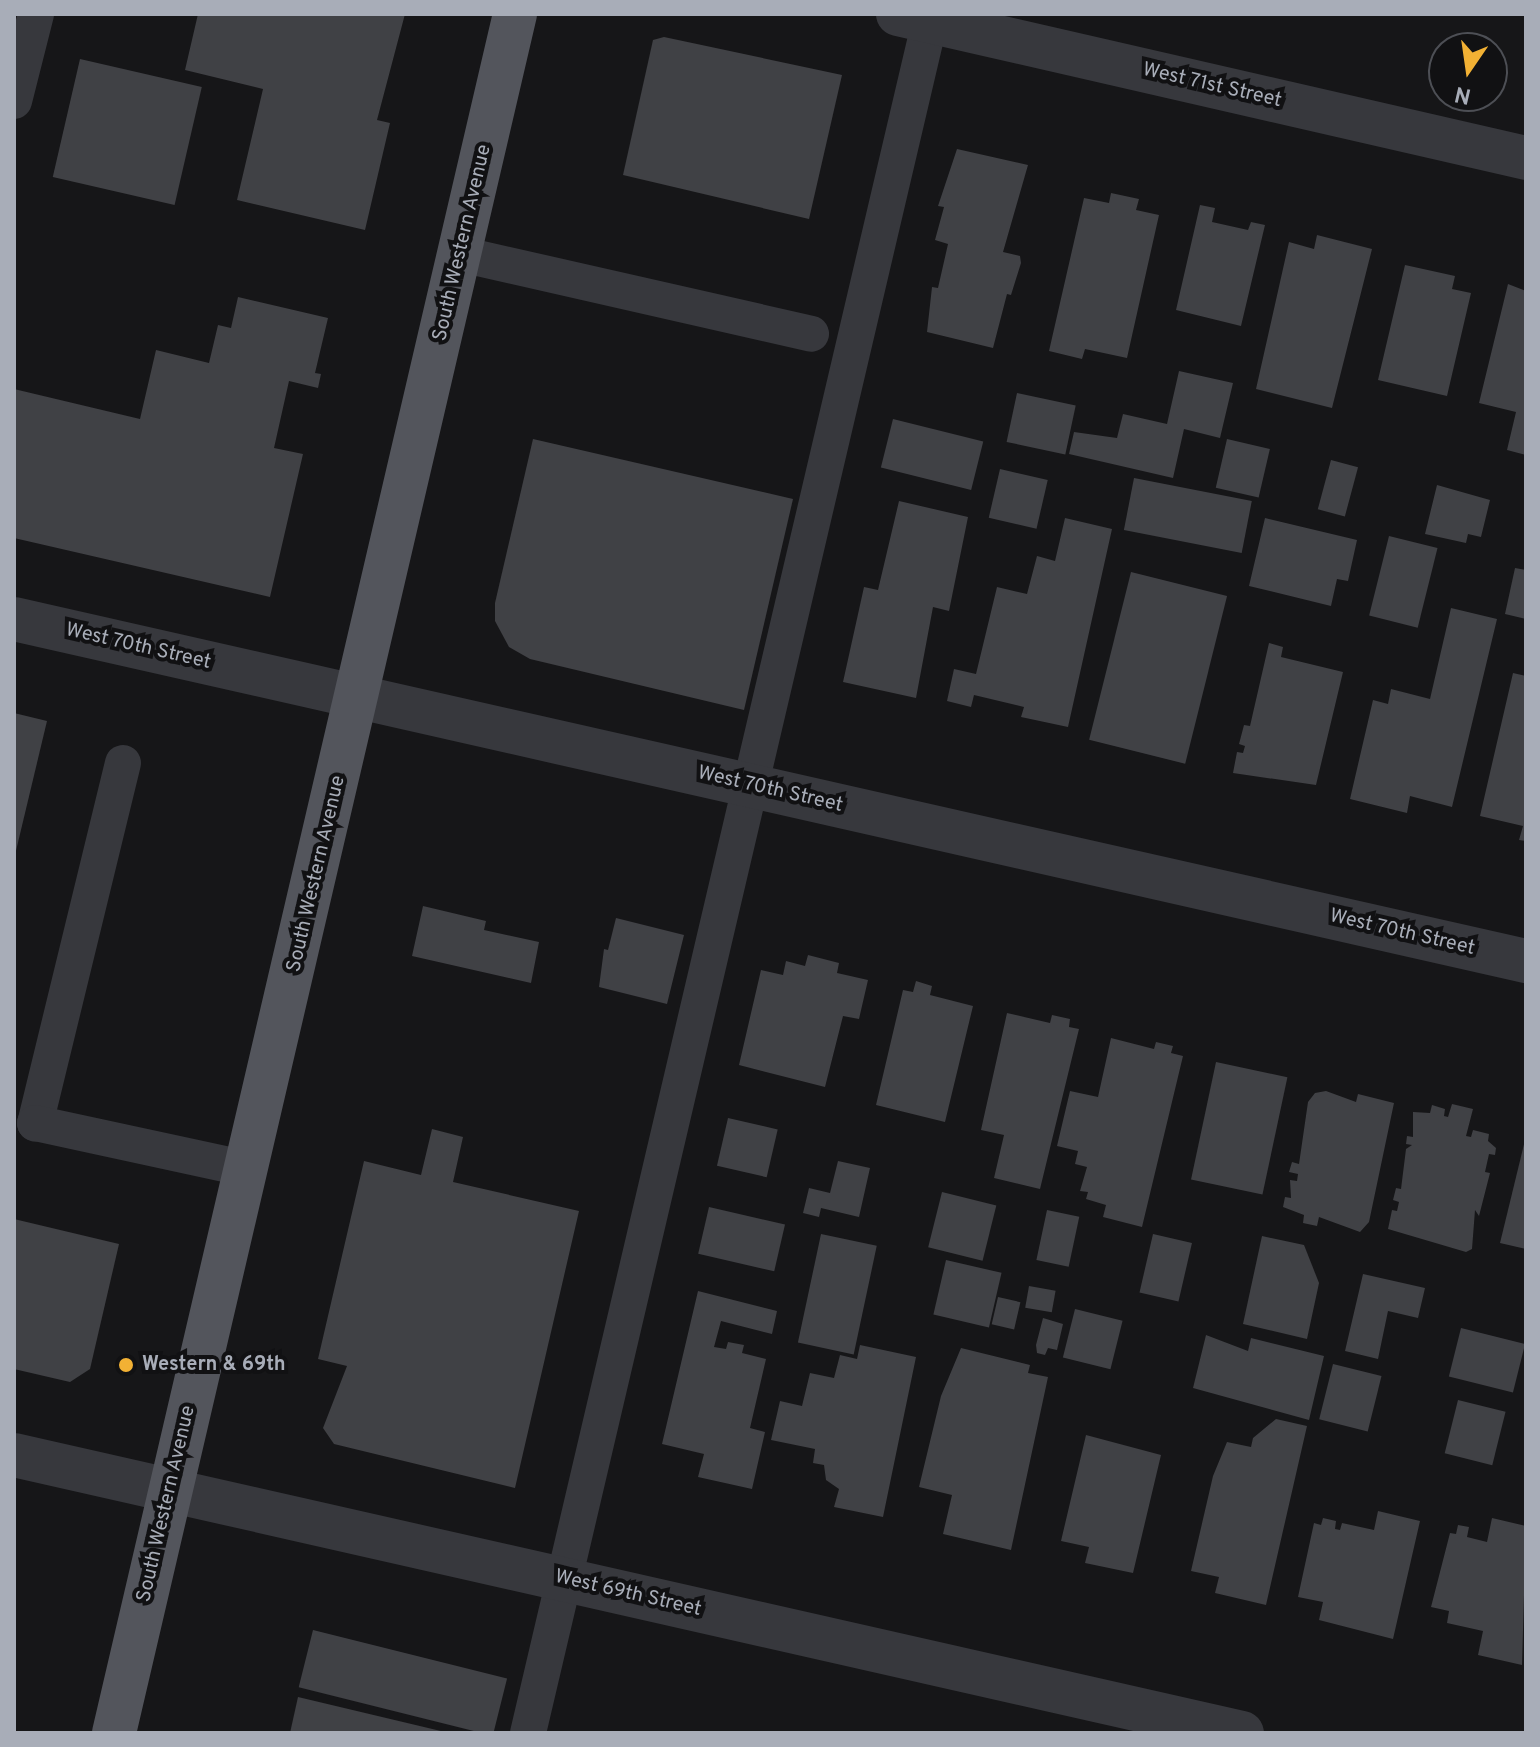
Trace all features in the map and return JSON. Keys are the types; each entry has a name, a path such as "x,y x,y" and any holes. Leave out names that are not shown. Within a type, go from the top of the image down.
{"main road":[{"name":"South Western Avenue","path":"114,1733 359,697 515,14"}],"street":[{"name":"West 71st Street","path":"914,18 1526,158"},
{"name":"West 70th Street","path":"14,619 1526,961"},
{"name":"West 69th Street","path":"14,1455 1242,1733"}],"lane":[{"path":"14,101 36,14"},
{"path":"528,1733 751,786 914,18"},
{"path":"460,254 811,334"},
{"path":"123,763 35,1123 247,1169"}],"building":[{"path":"198,14 405,14 377,120 390,123 365,230 237,200 263,89 185,70"},
{"path":"664,37 842,75 809,219 623,175 653,40"},
{"path":"80,59 202,87 175,205 53,177"},
{"path":"957,149 1028,165 1003,252 1020,256 1021,263 1011,295 1007,294 993,348 927,332 932,287 938,288 948,244 935,240 944,207 938,206"},
{"path":"1111,193 1139,199 1136,210 1159,215 1127,358 1085,349 1082,359 1049,351 1084,198 1109,203"},
{"path":"1200,205 1215,208 1212,222 1248,230 1251,222 1265,225 1241,326 1176,310"},
{"path":"1317,235 1372,249 1332,408 1256,389 1289,242 1314,249"},
{"path":"1405,265 1455,276 1452,289 1471,293 1447,396 1378,380"},
{"path":"1508,284 1526,291 1526,455 1507,450 1516,412 1479,403"},
{"path":"238,297 328,318 315,373 321,374 318,388 289,381 274,448 303,454 270,597 14,538 14,389 140,419 156,350 209,363 218,325 231,328"},
{"path":"1179,371 1233,383 1220,438 1184,429 1173,478 1069,454 1074,432 1117,438 1123,414 1167,424"},
{"path":"1017,393 1076,405 1065,454 1007,442"},
{"path":"893,419 983,441 971,490 881,468"},
{"path":"533,439 793,499 744,710 530,659 509,647 495,621 495,603"},
{"path":"1227,439 1270,449 1259,498 1216,488"},
{"path":"1331,460 1358,467 1345,517 1318,509"},
{"path":"1000,469 1048,480 1036,529 989,518"},
{"path":"1134,478 1252,501 1242,553 1124,530"},
{"path":"1437,485 1490,500 1481,537 1468,534 1466,543 1425,534"},
{"path":"899,501 968,517 949,611 933,607 916,698 843,682 864,587 878,590"},
{"path":"1065,518 1112,529 1068,727 1021,717 1024,707 974,695 971,707 947,701 954,669 976,674 997,587 1027,594 1037,556 1055,561"},
{"path":"1265,518 1357,540 1348,581 1337,579 1331,606 1249,586"},
{"path":"1389,536 1438,548 1418,628 1369,616"},
{"path":"1515,568 1526,570 1526,619 1505,614"},
{"path":"1131,572 1227,596 1185,764 1089,740"},
{"path":"1451,608 1497,619 1452,807 1410,796 1407,813 1350,799 1373,700 1388,704 1391,689 1430,699"},
{"path":"1269,643 1283,647 1281,657 1343,672 1316,785 1233,773 1237,752 1243,753 1245,746 1239,744 1244,725 1250,726"},
{"path":"1513,673 1526,676 1526,841 1519,840 1523,826 1480,816"},
{"path":"14,713 47,721 15,855 14,855"},
{"path":"423,906 486,921 484,930 539,942 531,983 412,956"},
{"path":"616,918 684,935 667,1004 599,987 604,949 608,950"},
{"path":"808,955 839,963 837,973 868,980 859,1019 843,1016 825,1087 739,1065 761,970 783,975 786,961 805,966"},
{"path":"916,981 932,986 930,995 973,1006 945,1122 876,1105 903,990 913,992"},
{"path":"1007,1013 1050,1023 1052,1015 1070,1019 1069,1027 1079,1029 1040,1189 994,1178 1004,1135 981,1130"},
{"path":"1111,1038 1154,1049 1156,1042 1173,1046 1171,1053 1183,1056 1142,1227 1103,1217 1106,1205 1086,1199 1088,1192 1080,1191 1087,1167 1075,1164 1078,1151 1057,1146 1070,1091 1098,1097"},
{"path":"1216,1062 1287,1077 1262,1195 1191,1179"},
{"path":"1326,1091 1356,1102 1358,1094 1394,1103 1369,1222 1360,1232 1319,1217 1317,1226 1303,1223 1304,1215 1283,1207 1285,1197 1291,1198 1290,1180 1297,1181 1298,1174 1289,1172 1292,1162 1299,1164 1308,1102 1315,1093"},
{"path":"1452,1104 1473,1109 1466,1136 1471,1137 1473,1130 1489,1134 1488,1141 1496,1148 1495,1155 1489,1154 1485,1172 1490,1173 1479,1216 1475,1210 1472,1249 1466,1252 1388,1229 1392,1210 1397,1211 1399,1202 1393,1200 1396,1188 1401,1189 1406,1149 1412,1145 1406,1144 1407,1136 1413,1137 1413,1112 1430,1113 1432,1105 1445,1109 1444,1116 1448,1117"},
{"path":"728,1118 778,1129 767,1177 717,1166"},
{"path":"432,1129 463,1137 453,1182 579,1211 515,1488 334,1444 323,1428 347,1366 318,1359 364,1161 421,1175"},
{"path":"1526,1136 1526,1249 1500,1243"},
{"path":"838,1161 870,1168 859,1217 821,1208 819,1217 803,1213 809,1188 830,1193"},
{"path":"942,1192 996,1206 983,1261 928,1247"},
{"path":"709,1207 785,1225 774,1271 698,1254"},
{"path":"1047,1210 1079,1217 1069,1267 1036,1260"},
{"path":"14,1219 119,1244 90,1369 70,1382 14,1369"},
{"path":"821,1234 877,1246 854,1354 798,1343"},
{"path":"1153,1234 1192,1243 1178,1301 1140,1292"},
{"path":"1262,1236 1304,1245 1319,1283 1307,1339 1243,1324"},
{"path":"946,1260 1002,1273 989,1327 933,1315"},
{"path":"1363,1274 1425,1288 1418,1318 1388,1311 1378,1359 1345,1351"},
{"path":"1029,1286 1056,1291 1052,1312 1025,1308"},
{"path":"698,1291 777,1311 772,1334 721,1321 714,1347 726,1349 728,1342 744,1345 742,1353 766,1359 750,1428 765,1432 752,1489 698,1477 704,1454 662,1444"},
{"path":"998,1297 1020,1302 1014,1329 992,1324"},
{"path":"1075,1309 1123,1321 1110,1369 1063,1358"},
{"path":"1043,1318 1063,1324 1057,1350 1048,1348 1045,1355 1037,1353 1036,1345"},
{"path":"1461,1328 1525,1344 1513,1392 1449,1377"},
{"path":"1206,1335 1248,1351 1251,1338 1324,1356 1309,1420 1193,1388"},
{"path":"860,1345 916,1357 883,1517 834,1507 839,1489 826,1480 824,1465 813,1463 815,1449 771,1440 780,1401 802,1406 810,1373 834,1378 840,1355 857,1359"},
{"path":"961,1348 1030,1365 1028,1373 1048,1377 1011,1550 943,1534 952,1495 919,1487 941,1396"},
{"path":"1333,1364 1382,1376 1368,1431 1319,1419"},
{"path":"1458,1400 1506,1412 1492,1465 1445,1453"},
{"path":"1276,1419 1307,1426 1266,1605 1215,1593 1219,1577 1191,1571 1213,1476 1227,1442 1251,1447 1253,1438"},
{"path":"1086,1435 1161,1455 1133,1573 1085,1563 1089,1547 1061,1541"},
{"path":"1378,1511 1420,1521 1393,1639 1319,1620 1323,1602 1298,1597 1314,1523 1321,1525 1323,1518 1336,1521 1335,1529 1340,1530 1342,1523 1374,1530"},
{"path":"1492,1518 1526,1526 1522,1665 1478,1655 1483,1631 1447,1623 1449,1611 1431,1607 1450,1533 1456,1534 1458,1525 1469,1527 1467,1537 1487,1542"},
{"path":"313,1630 507,1678 493,1733 482,1733 299,1687"},
{"path":"298,1697 445,1732 445,1733 290,1733"}],"place":[{"name":"Western & 69th","path":"126,1365"}]}
